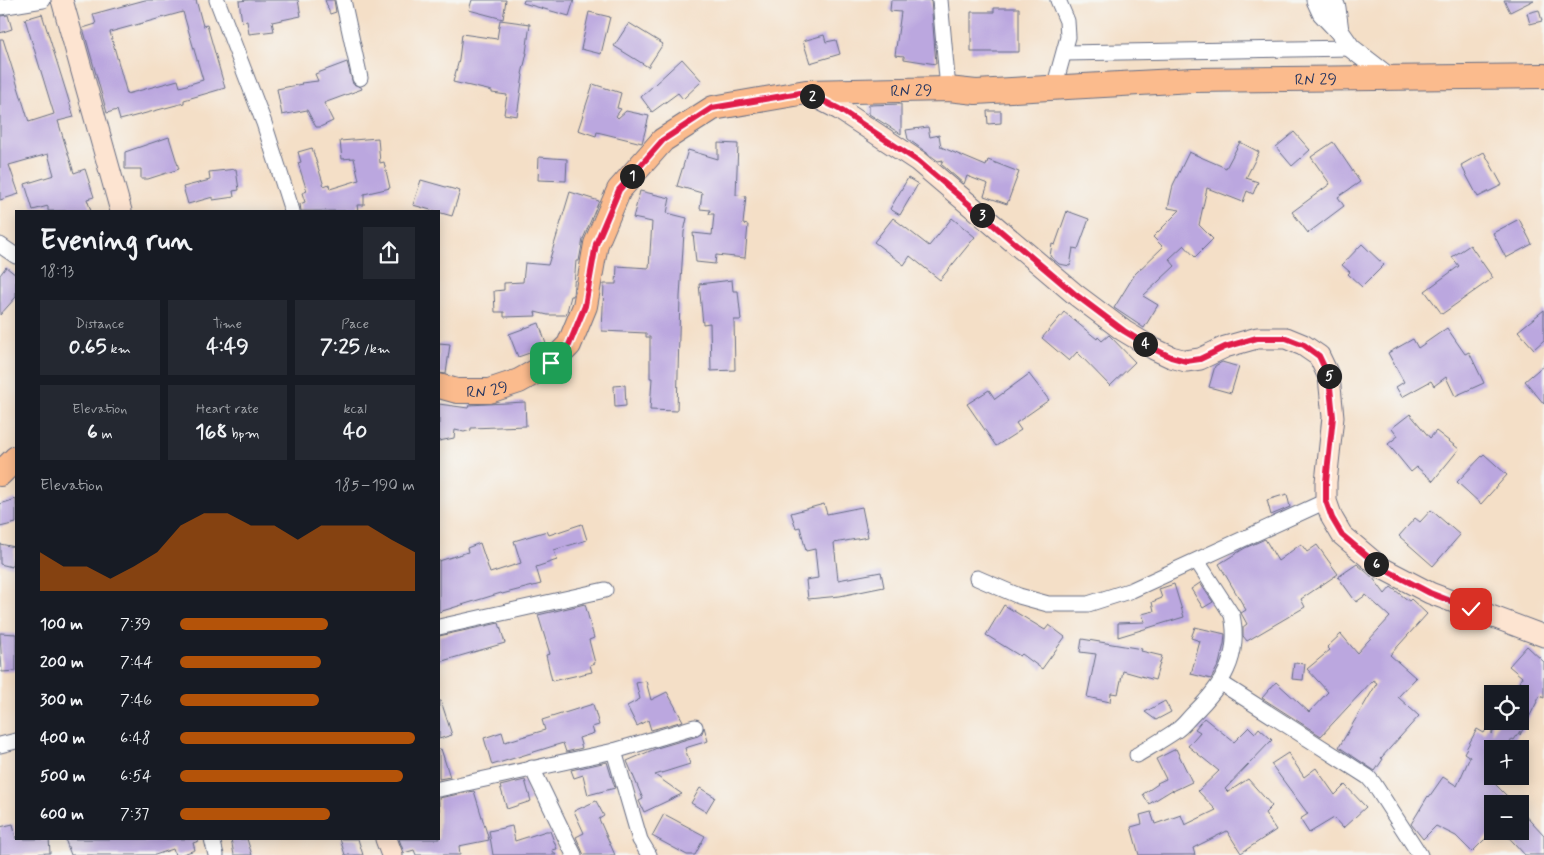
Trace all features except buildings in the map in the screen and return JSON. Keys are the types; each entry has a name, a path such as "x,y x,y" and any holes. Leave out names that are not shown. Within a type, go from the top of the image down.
{"main road":[{"path":"62,0 121,210"},
{"name":"RN 29","path":"440,386 457,391 489,391 519,381 551,363 569,345 585,306 596,244 619,190 663,140 712,108 806,92 948,89 976,92 1193,80 1544,76"},
{"path":"806,92 839,109 918,161 1076,295 1124,331 1154,349 1171,357 1186,361 1200,359 1225,347 1257,338 1286,338 1304,345 1319,356 1329,377 1333,417 1326,482 1326,501 1332,518 1342,535 1380,567 1430,593 1544,636"},
{"path":"0,474 15,459"},
{"path":"386,840 392,855"}],"street":[{"path":"0,7 43,0"},
{"path":"217,0 264,124 292,210"},
{"path":"343,0 360,78"},
{"path":"940,0 948,89"},
{"path":"1054,88 1068,37 1067,21 1058,0"},
{"path":"1316,0 1322,13 1339,31 1351,48 1390,78"},
{"path":"1333,0 1339,31"},
{"path":"1065,53 1351,48"},
{"path":"0,245 15,255"},
{"path":"976,578 1019,596 1048,604 1088,604 1132,590 1326,501"},
{"path":"1137,754 1177,730 1221,683 1230,665 1234,625 1232,615 1196,561"},
{"path":"440,628 605,590"},
{"path":"1221,683 1368,777 1420,855"},
{"path":"440,788 614,751 695,726"},
{"path":"0,746 15,741"},
{"path":"614,751 640,840 649,855"},
{"path":"532,768 574,855"},
{"path":"212,840 216,855"}],"route":[{"path":"551,363 569,345 585,306 596,244 619,190 663,140 712,108 806,92 839,109 918,161 1076,295 1124,331 1154,349 1171,357 1186,361 1200,359 1225,347 1257,338 1286,338 1304,345 1319,356 1329,377 1333,417 1326,482 1326,501 1332,518 1342,535 1380,567 1430,593 1471,609"}]}
